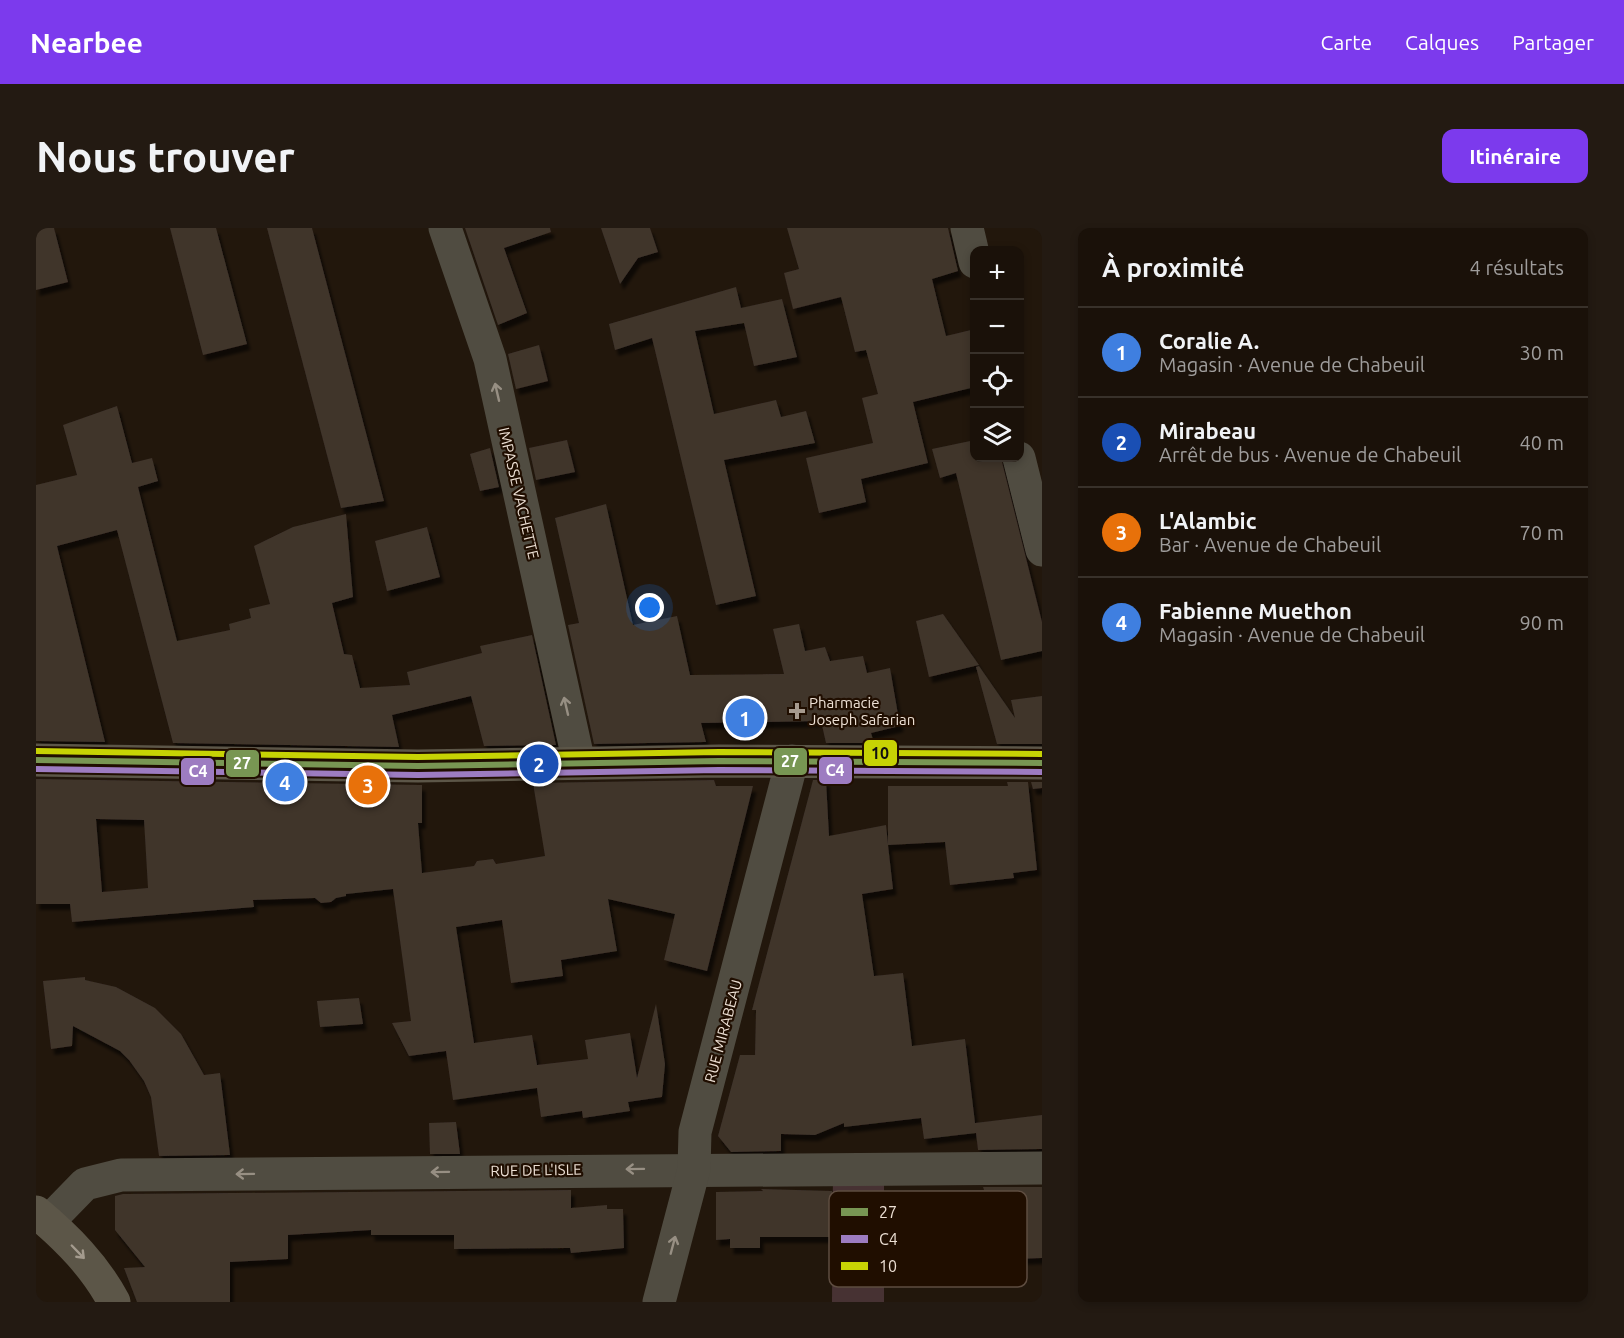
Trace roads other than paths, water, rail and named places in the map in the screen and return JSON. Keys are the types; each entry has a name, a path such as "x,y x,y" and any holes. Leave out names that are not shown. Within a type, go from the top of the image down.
{"main road":[{"path":"36,760 418,766 792,761 1042,764"},
{"path":"42,1217 82,1254 104,1283 114,1302"}],"street":[{"name":"IMPASSE VACHETTE","path":"445,228 490,360 579,763"},
{"path":"967,228 971,246"},
{"path":"1020,462 1042,550"},
{"name":"RUE MIRABEAU","path":"659,1302 693,1169 695,1132 792,761"},
{"name":"RUE DE L'ISLE","path":"42,1217 85,1184 121,1175 1042,1168"}],"place":[{"name":"Pharmacie Joseph Safarian","path":"797,711"},
{"name":"Coralie A.","path":"745,718"},
{"name":"Mirabeau","path":"539,764"},
{"name":"Fabienne Muethon","path":"285,782"},
{"name":"L'Alambic","path":"368,785"}]}
